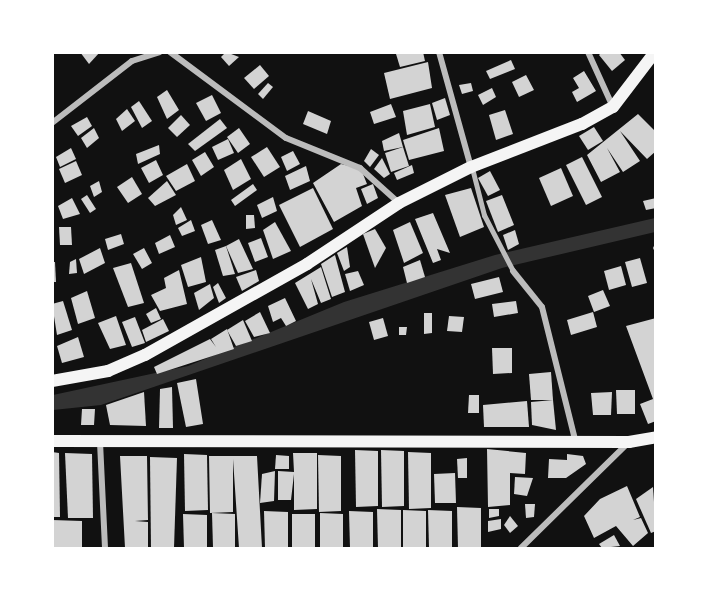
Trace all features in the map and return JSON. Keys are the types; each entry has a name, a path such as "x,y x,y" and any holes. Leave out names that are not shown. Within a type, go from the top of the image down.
{"main road":[{"path":"52,381 91,375 145,355 307,264 399,203 471,167 613,107 655,52"},
{"path":"52,441 575,439 629,442 656,437"}],"street":[{"path":"52,123 132,61 160,52"},
{"path":"170,52 286,138 360,168 399,203"},
{"path":"439,52 471,167 501,250 513,271 542,307 575,439"},
{"path":"588,52 613,107"},
{"path":"100,442 105,549"},
{"path":"521,549 629,442"}],"shaded area":[{"path":"655,218 655,232 502,268 101,405 53,410 53,395 188,366 344,302 495,255"}],"building":[{"path":"80,52 100,52 89,64"},
{"path":"226,52 239,57 229,66 221,57"},
{"path":"423,52 425,61 400,67 396,54"},
{"path":"602,52 619,52 625,60 612,71 599,55"},
{"path":"511,60 515,69 490,79 486,71"},
{"path":"428,62 432,88 390,99 384,73"},
{"path":"260,65 269,76 254,89 244,78"},
{"path":"584,71 596,91 577,102 572,92 579,88 573,78"},
{"path":"526,75 534,90 519,97 512,82"},
{"path":"268,83 273,87 263,99 258,94"},
{"path":"471,83 473,91 462,94 459,85"},
{"path":"492,88 496,97 483,105 478,95"},
{"path":"167,90 179,110 167,119 157,97"},
{"path":"212,95 221,113 206,121 196,103"},
{"path":"445,98 450,115 437,120 432,103"},
{"path":"139,101 152,121 142,128 131,107"},
{"path":"391,104 396,117 374,124 370,112"},
{"path":"430,104 435,127 407,135 403,111"},
{"path":"127,109 135,121 122,131 116,119"},
{"path":"505,110 513,134 496,140 489,115"},
{"path":"308,111 331,121 327,134 303,124"},
{"path":"638,114 656,132 656,151 647,159 620,131 640,161 623,172 607,148 620,172 601,182 587,155"},
{"path":"181,115 190,125 177,137 168,128"},
{"path":"87,117 92,126 78,136 71,126"},
{"path":"220,119 227,128 195,151 188,144"},
{"path":"594,127 603,141 588,150 579,136"},
{"path":"94,128 99,138 87,148 81,138"},
{"path":"239,128 250,144 238,153 227,137"},
{"path":"439,128 444,151 409,160 403,140"},
{"path":"399,133 403,147 384,151 382,141"},
{"path":"228,139 234,153 218,160 212,147"},
{"path":"159,145 160,154 138,164 136,154"},
{"path":"267,147 280,167 264,177 251,157"},
{"path":"403,147 409,166 391,172 385,153"},
{"path":"71,148 76,159 60,167 56,157"},
{"path":"371,149 379,155 370,167 364,161"},
{"path":"293,151 300,164 287,171 281,157"},
{"path":"205,152 214,167 201,176 192,160"},
{"path":"582,157 602,197 586,205 566,165"},
{"path":"382,158 390,174 384,178 374,169"},
{"path":"241,159 251,179 233,190 224,170"},
{"path":"156,160 163,175 149,183 141,168"},
{"path":"76,161 82,175 65,183 59,169"},
{"path":"187,164 195,181 176,191 166,176"},
{"path":"341,164 361,169 367,184 356,188 362,206 334,222 313,183"},
{"path":"412,165 414,173 397,180 394,173"},
{"path":"306,166 310,181 290,190 285,176"},
{"path":"561,168 573,196 551,206 539,178"},
{"path":"490,171 500,190 488,196 478,178"},
{"path":"132,177 142,194 128,203 117,187"},
{"path":"99,181 102,192 94,197 90,186"},
{"path":"167,181 176,195 155,206 148,198"},
{"path":"253,184 257,190 235,206 231,200"},
{"path":"373,184 378,198 367,204 361,189"},
{"path":"313,188 333,229 300,247 279,205"},
{"path":"471,188 484,227 460,237 445,195"},
{"path":"87,195 96,209 90,213 81,199"},
{"path":"502,195 514,225 498,232 486,201"},
{"path":"273,197 277,211 262,218 257,205"},
{"path":"72,198 80,214 63,219 58,206"},
{"path":"656,198 656,208 646,210 643,201"},
{"path":"181,207 187,220 176,225 173,215"},
{"path":"433,213 450,253 437,249 441,260 433,263 415,219"},
{"path":"246,215 254,215 255,228 246,229"},
{"path":"191,220 195,231 182,236 178,228"},
{"path":"212,220 221,240 208,244 201,225"},
{"path":"275,222 291,251 273,259 263,230"},
{"path":"410,222 423,253 404,263 393,230"},
{"path":"59,227 71,227 72,245 60,245"},
{"path":"375,229 386,248 375,268 363,234"},
{"path":"515,230 519,244 508,250 503,235"},
{"path":"121,234 124,244 108,250 105,239"},
{"path":"170,235 175,247 159,254 155,243"},
{"path":"261,238 268,257 255,262 248,243"},
{"path":"239,239 253,269 238,273 226,246"},
{"path":"226,246 235,274 223,276 215,250"},
{"path":"347,247 350,267 344,271 337,253"},
{"path":"100,248 105,263 84,274 79,259"},
{"path":"144,248 152,263 142,269 133,254"},
{"path":"335,255 345,292 332,297 321,264"},
{"path":"201,257 206,282 188,287 181,265"},
{"path":"640,258 647,283 632,287 625,262"},
{"path":"76,259 77,273 69,274 70,262"},
{"path":"420,260 425,277 407,283 403,267"},
{"path":"52,262 55,262 56,282 52,282"},
{"path":"131,263 144,303 128,307 113,268"},
{"path":"621,266 626,285 609,290 604,271"},
{"path":"321,267 331,299 321,303 311,279 318,304 308,309 295,283"},
{"path":"179,270 187,304 160,311 151,295 166,288 164,278"},
{"path":"256,270 259,281 242,291 236,277"},
{"path":"358,271 364,285 350,291 345,274"},
{"path":"499,277 503,292 475,299 471,284"},
{"path":"218,283 226,298 219,303 213,287"},
{"path":"210,284 214,298 199,310 194,293"},
{"path":"603,290 610,306 594,312 588,296"},
{"path":"87,291 95,318 78,324 71,298"},
{"path":"285,298 296,321 286,326 281,318 273,322 268,306"},
{"path":"63,301 72,330 57,335 52,304"},
{"path":"516,301 518,313 494,317 492,304"},
{"path":"156,308 161,319 151,323 146,314"},
{"path":"260,312 270,333 254,337 245,321"},
{"path":"593,312 597,327 571,335 567,320"},
{"path":"424,313 432,313 432,333 424,334"},
{"path":"116,316 126,345 110,349 98,323"},
{"path":"449,316 464,317 462,332 447,331"},
{"path":"135,317 145,343 132,347 122,322"},
{"path":"383,318 388,336 374,340 369,322"},
{"path":"656,318 656,421 648,424 640,404 653,399 626,326"},
{"path":"163,319 169,331 146,342 142,330"},
{"path":"243,320 252,341 236,346 227,330"},
{"path":"399,327 407,327 406,335 399,335"},
{"path":"227,329 234,349 157,374 154,367 210,339 216,347 211,339"},
{"path":"78,337 84,357 62,363 57,346"},
{"path":"492,348 512,348 512,373 493,374"},
{"path":"551,372 553,400 531,400 529,374"},
{"path":"196,379 203,424 186,427 177,383"},
{"path":"172,387 173,428 159,428 160,389"},
{"path":"616,390 635,390 635,414 617,414"},
{"path":"144,392 146,426 110,425 106,405"},
{"path":"612,392 611,415 593,415 591,393"},
{"path":"469,395 479,395 479,413 468,413"},
{"path":"553,400 556,430 532,425 531,402"},
{"path":"527,401 529,427 484,427 483,405"},
{"path":"82,409 95,409 94,425 81,425"},
{"path":"487,449 526,453 525,474 510,473 510,505 488,507"},
{"path":"355,450 378,451 378,506 356,507"},
{"path":"381,450 404,451 404,506 382,507"},
{"path":"52,452 59,453 60,517 52,517"},
{"path":"408,452 431,453 431,508 409,509"},
{"path":"65,453 92,454 93,518 68,518"},
{"path":"293,453 317,453 317,509 294,510 294,474 291,500 278,500 278,471 294,472"},
{"path":"184,454 207,455 208,510 185,511"},
{"path":"567,454 583,456 586,464 566,478 548,478 549,459 567,460"},
{"path":"276,455 289,456 289,469 275,469"},
{"path":"318,455 341,456 341,511 319,512"},
{"path":"120,456 147,456 148,520 135,521 148,522 148,548 125,548"},
{"path":"209,456 257,456 262,548 239,548 233,459 233,512 210,513"},
{"path":"150,457 177,458 174,548 151,548"},
{"path":"467,458 467,478 458,478 457,459"},
{"path":"275,471 274,501 260,503 262,474"},
{"path":"455,473 456,503 435,503 434,474"},
{"path":"515,477 533,478 527,496 514,494"},
{"path":"627,486 640,517 633,520 641,518 648,533 633,546 616,526 594,538 584,516 600,499"},
{"path":"653,487 656,531 651,533 636,499"},
{"path":"525,504 535,504 534,517 526,518"},
{"path":"457,507 481,508 481,548 458,548"},
{"path":"377,509 401,510 401,548 378,548"},
{"path":"489,509 499,509 499,516 489,518"},
{"path":"403,510 426,511 426,548 403,548"},
{"path":"428,510 452,511 452,548 429,548"},
{"path":"264,511 288,512 288,548 265,548"},
{"path":"349,511 373,512 373,548 350,548"},
{"path":"212,513 235,514 235,548 213,548"},
{"path":"320,513 343,514 343,548 320,548"},
{"path":"183,514 207,515 207,548 184,548"},
{"path":"292,514 315,514 315,548 292,548"},
{"path":"510,516 518,526 510,533 504,525"},
{"path":"501,519 501,529 488,532 488,521"},
{"path":"52,520 82,521 82,548 52,548"},
{"path":"614,535 620,546 602,548 599,544"}]}
